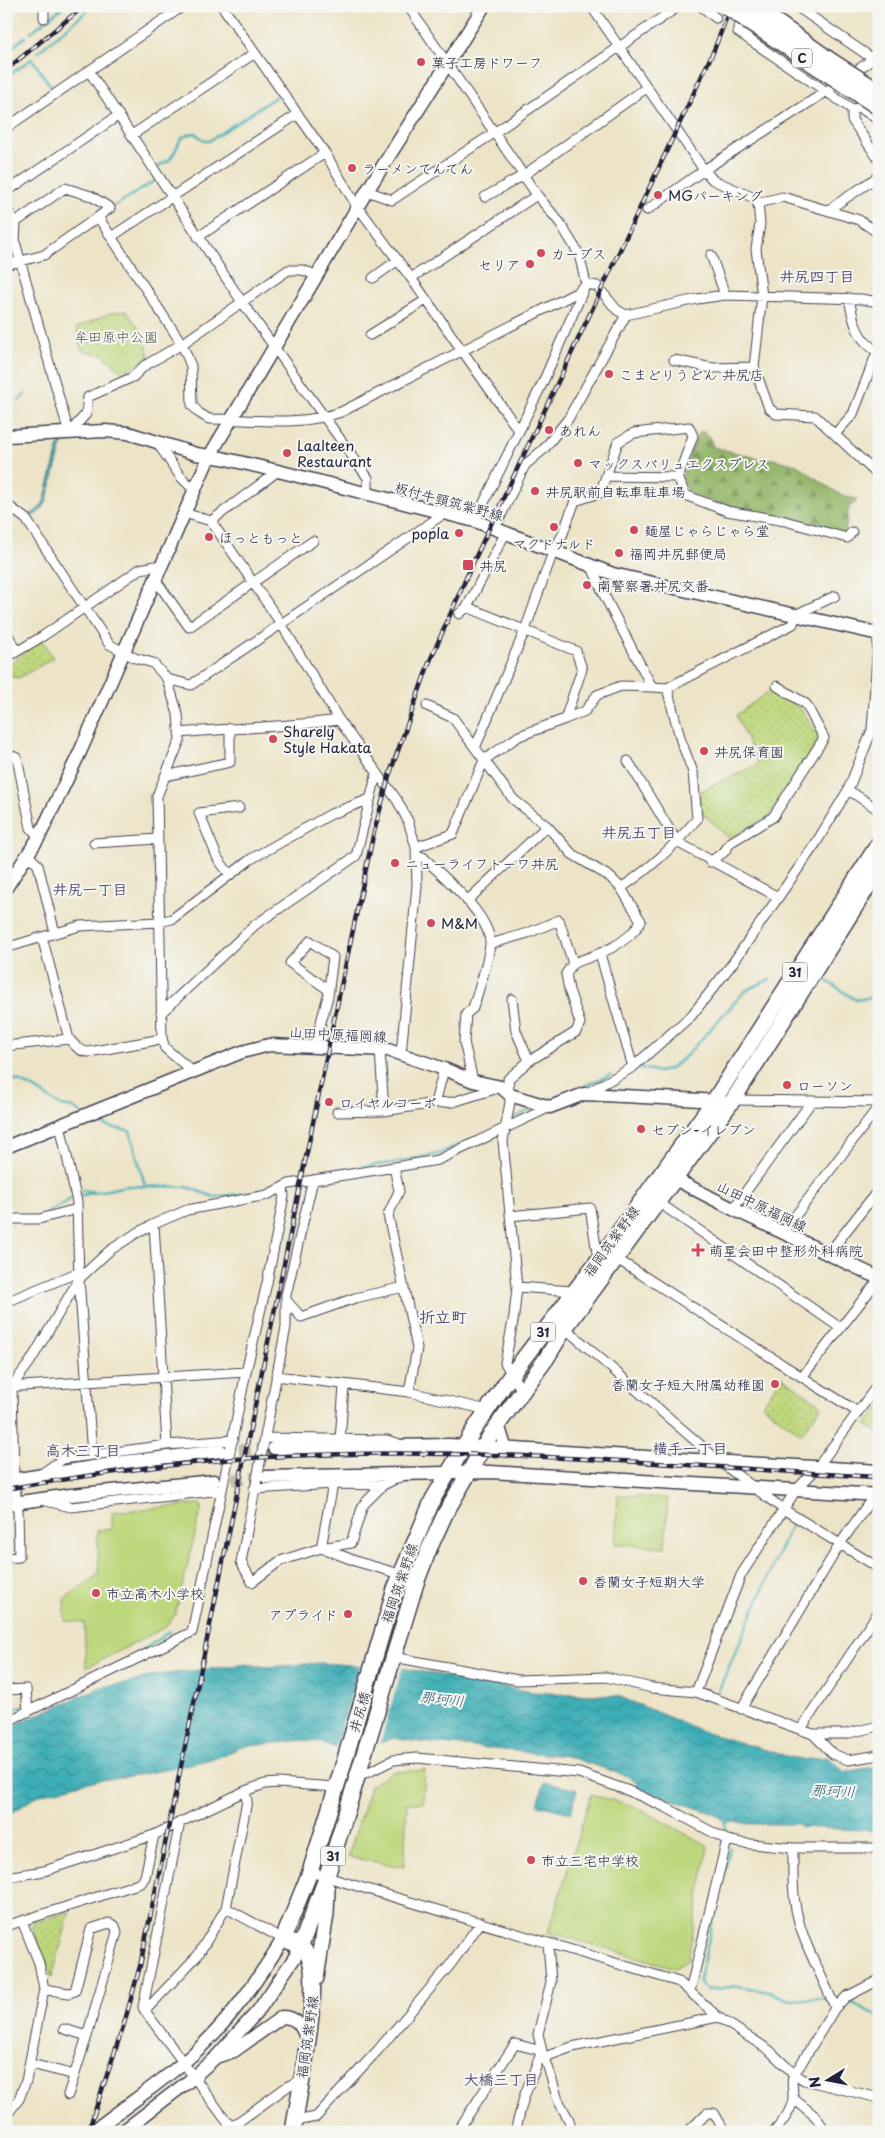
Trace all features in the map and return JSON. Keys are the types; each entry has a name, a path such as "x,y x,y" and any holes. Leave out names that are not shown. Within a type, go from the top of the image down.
{"highway":[{"name":"C","path":"751,6 879,92"},
{"name":"C","path":"721,12 879,108"}],"main road":[{"name":"福岡筑紫野線","path":"393,1659 416,1583 429,1549 445,1514 483,1447 565,1328 658,1202 667,1175 879,843"},
{"name":"福岡筑紫野線","path":"375,1654 400,1574 416,1535 447,1473 464,1446 511,1375 573,1291 667,1175 734,1100 879,869"},
{"name":"井尻橋","path":"336,1786 375,1654"},
{"name":"井尻橋","path":"360,1770 393,1659"},
{"name":"31","path":"301,1946 327,1876 360,1770"},
{"name":"31","path":"283,1939 310,1872 336,1786"},
{"path":"313,1989 320,1959 326,1914 327,1876"},
{"path":"283,1939 301,1946"},
{"name":"福岡筑紫野線","path":"294,2127 313,1989 311,1963 301,1946"}],"street":[{"path":"44,6 44,18"},
{"path":"6,128 184,6"},
{"path":"222,6 325,153 359,206 519,431"},
{"path":"408,6 537,195 560,223 579,254 586,284 543,382 475,521"},
{"path":"6,888 39,837 80,752 208,457 316,275 484,6"},
{"path":"591,6 704,170 713,180 752,197 758,203 760,224 756,249 762,296 754,367 769,408 776,414 815,416 879,476"},
{"path":"368,191 392,200 680,6"},
{"path":"701,6 721,12"},
{"path":"751,6 738,28 738,32 852,109 860,108 879,120"},
{"path":"647,210 704,170 877,59 796,6"},
{"path":"132,135 254,53"},
{"path":"89,72 242,302 368,478 368,495"},
{"path":"485,197 524,175 646,88"},
{"path":"852,109 852,120 879,160"},
{"path":"111,237 298,114"},
{"path":"6,192 119,115"},
{"path":"198,237 325,153"},
{"path":"828,210 879,176"},
{"path":"6,265 44,255 110,208 91,196 65,188 16,222"},
{"path":"411,278 537,195"},
{"path":"758,203 783,197 859,220 877,232"},
{"path":"6,209 16,222 14,242 69,433"},
{"path":"98,217 182,344 191,366 192,405 209,419 284,422 324,418 341,412 576,293 586,284"},
{"path":"711,255 725,295"},
{"path":"373,278 398,260"},
{"path":"69,433 86,414 88,397 133,377 144,366 182,344 288,270 302,270 316,275"},
{"path":"586,284 597,286 618,310 626,315 725,295 849,298 879,302"},
{"path":"835,434 853,414 878,352 862,341 856,329 849,298"},
{"path":"370,336 426,300"},
{"path":"459,614 467,607 501,530 525,465 544,449 568,419 626,315"},
{"path":"674,360 712,368 754,367"},
{"path":"475,748 525,630 575,501 600,493 608,476 618,442 634,433 688,427 693,436 678,477 685,495 727,511 785,520 847,538 852,532"},
{"name":"板付牛頸筑紫野線","path":"6,436 118,431 208,457 222,458 278,471 475,521 592,567 637,580 878,634"},
{"path":"158,444 180,476 194,490"},
{"path":"211,521 278,471"},
{"path":"608,476 678,477"},
{"path":"6,504 26,519 109,644 124,653 153,663 167,679 178,714 180,740 157,796 162,1039 165,1048 194,1072"},
{"path":"184,513 211,521 282,626 339,720 397,800 408,821 416,851 417,886 401,1054"},
{"path":"167,679 191,685 282,626 445,513"},
{"path":"155,579 189,627 313,541"},
{"path":"6,658 43,636 140,569 161,565"},
{"path":"592,567 604,595 652,687"},
{"path":"416,851 453,834 484,760 518,736 585,711 597,695 621,686 667,688 793,624 795,615 835,596"},
{"path":"467,607 576,651 582,668 565,719"},
{"path":"6,1302 79,1276 109,1251 135,1234 187,1210 267,1195 289,1184 438,1160 545,1105 584,1094 631,1068 692,1015 732,964 816,843 848,790 872,730 879,628"},
{"path":"6,632 17,650"},
{"path":"710,862 724,852 731,842 773,817 824,738 806,704 777,686"},
{"path":"621,888 650,869 697,819 693,772 681,741 667,688"},
{"path":"427,706 453,718 512,799 547,826 572,854 610,877 621,888 641,921 635,932 600,954 573,963 566,974 569,990 580,1023 576,1032 529,1061 508,1079 503,1141 517,1287 514,1316 505,1363 522,1391"},
{"path":"179,733 230,728 300,725 339,720"},
{"path":"165,776 230,762 230,728"},
{"path":"6,753 17,758 31,828 39,837"},
{"path":"628,760 677,842 710,862 778,897"},
{"path":"161,1013 255,925 356,856 377,772"},
{"path":"848,790 879,810"},
{"path":"7,946 42,938 80,926 159,922 172,919 250,859 331,814 370,800"},
{"path":"230,875 218,859 199,813 238,808"},
{"path":"467,901 547,826"},
{"path":"94,843 158,839"},
{"path":"416,851 467,901 486,926 490,944 473,1008 466,1014 464,1042 473,1081"},
{"path":"28,855 38,866 55,933"},
{"path":"490,944 528,934 559,920 573,963"},
{"path":"42,938 69,1038 77,1048 84,1052 162,1039"},
{"path":"314,1048 329,990 333,957 310,941 290,963 329,990"},
{"path":"600,954 631,1068"},
{"path":"512,999 516,1031 529,1061"},
{"path":"6,1046 69,1038"},
{"name":"山田中原福岡線","path":"6,1147 242,1052 269,1046 380,1050 401,1054 444,1069 507,1095 545,1105"},
{"path":"380,1050 384,1111"},
{"path":"435,1103 444,1069"},
{"path":"584,1094 713,1102 734,1100 879,1104"},
{"path":"337,1112 384,1111 507,1095"},
{"path":"733,1209 812,1101"},
{"path":"783,1232 879,1104"},
{"path":"60,1125 76,1201 79,1276 92,1455"},
{"path":"394,1167 400,1191 388,1215 417,1348 409,1392"},
{"name":"山田中原福岡線","path":"667,1175 879,1279"},
{"path":"313,1180 286,1295 286,1327 276,1376 270,1443 254,1489 240,1562 252,1582 280,1561 321,1548 351,1543 363,1505 383,1485 409,1473"},
{"path":"6,1722 192,1632 218,1485 233,1440 246,1372 267,1283 284,1196 284,1187"},
{"path":"828,1254 879,1189"},
{"path":"6,1219 39,1218 76,1201"},
{"path":"658,1202 839,1327"},
{"path":"510,1216 590,1208 598,1260"},
{"path":"154,1224 167,1445"},
{"path":"617,1259 858,1412"},
{"path":"6,1558 19,1557 10,1481 9,1386 30,1362 79,1276"},
{"path":"802,1377 839,1327 879,1279"},
{"path":"286,1301 301,1317 355,1298 404,1287"},
{"path":"517,1287 573,1291"},
{"path":"565,1328 720,1462 782,1509 879,1568"},
{"path":"9,1386 246,1372"},
{"path":"276,1376 344,1386 409,1392 488,1410"},
{"path":"696,1692 741,1576 782,1509 796,1490 817,1468 879,1383"},
{"path":"340,1440 344,1386"},
{"path":"498,1424 506,1450"},
{"path":"39,1476 63,1459 167,1445 233,1440"},
{"path":"270,1443 387,1440 406,1445"},
{"path":"270,1443 464,1446 879,1471"},
{"path":"10,1481 124,1462 221,1451"},
{"path":"266,1477 470,1472 877,1494"},
{"path":"254,1489 333,1484 383,1485"},
{"path":"321,1548 333,1484"},
{"path":"12,1503 39,1499 218,1485"},
{"path":"741,1709 840,1544 877,1494"},
{"path":"321,1548 358,1562 400,1574"},
{"path":"801,1729 879,1611"},
{"path":"393,1659 518,1680 606,1677 652,1688 696,1692 814,1734 845,1734 879,1726"},
{"path":"6,1690 26,1689 28,1712"},
{"path":"814,1734 833,1754 848,1760 879,1756"},
{"path":"360,1770 369,1772 393,1760 417,1758 579,1773 629,1791 667,1808 727,1840 793,1848 879,1848"},
{"path":"6,1877 44,1871 154,1835 245,1791 265,1784 336,1786"},
{"path":"145,2011 198,1956 226,1908 247,1801 245,1791"},
{"path":"180,1822 143,2007 195,2077 229,2130 288,2086 301,2081"},
{"path":"6,1926 141,1883 145,1877 154,1835"},
{"path":"690,1991 727,1840"},
{"path":"793,1848 794,1895 797,1915 808,1947 835,2008"},
{"path":"310,1872 679,1982 718,2017 769,2050 793,2073 804,2080 879,2098"},
{"path":"92,2132 184,2062 214,2033 253,1986 283,1939 226,1908"},
{"path":"6,2116 19,2099 26,2082 31,2064 44,1988 39,1963 22,1921"},
{"path":"294,2127 316,2117 378,2050 450,1965 481,1922"},
{"path":"44,1988 69,1993 75,1991 91,1929 109,1923 115,1926 116,1932 68,2096"},
{"path":"548,1943 550,1982 538,2034 558,2100 569,2120 572,2132"},
{"path":"122,2132 195,2077 216,2058 258,2011 301,1946"},
{"path":"774,2132 788,2112 793,2098 791,2081 793,2073 799,2067 835,2008 846,1997 879,1980"},
{"path":"216,2058 234,2051 282,2018 291,2017 296,2020 301,2025 307,2040"},
{"path":"457,2132 515,2044 543,2055 572,2047 718,2017"},
{"path":"64,2029 87,2036"},
{"path":"515,2132 524,2097 543,2055"},
{"path":"31,2064 74,2075"},
{"path":"793,2098 816,2117 826,2132"},
{"path":"688,2132 707,2113 714,2113 725,2132"}],"green space":[{"name":"牟田原中公園","path":"126,311 143,333 149,357 124,373 103,355 82,351 76,328 110,313"},
{"path":"704,432 710,438 713,447 761,459 773,459 797,465 845,497 857,499 854,504 849,506 845,532 841,534 826,527 733,509 693,495 686,488 682,476 698,433"},
{"path":"42,639 53,658 19,678 6,676 6,667"},
{"path":"771,690 800,707 820,738 769,817 729,838 698,809 697,793 758,764 736,715"},
{"path":"782,1377 822,1406 801,1434 762,1405"},
{"path":"879,1407 879,1433 866,1425"},
{"path":"618,1495 668,1498 665,1547 615,1544"},
{"path":"199,1504 202,1506 175,1615 164,1628 86,1668 84,1622 65,1621 64,1599 99,1574 97,1530 112,1529 112,1512"},
{"path":"425,1770 423,1803 407,1803 404,1867 348,1857 370,1786 392,1772"},
{"path":"591,1795 632,1805 708,1846 688,1960 675,1968 548,1932"},
{"path":"70,1911 52,1978 32,1927 33,1923"}],"water":[{"path":"60,441 63,442 46,503 38,513 26,518 25,516 36,511 44,501"},
{"name":"那珂川","path":"320,1663 402,1668 532,1692 618,1696 707,1733 800,1760 827,1757 845,1772 879,1766 879,1831 800,1827 799,1824 726,1822 715,1814 639,1789 636,1782 630,1777 566,1756 394,1738 379,1743 336,1748 319,1742 303,1740 242,1747 216,1758 144,1774 81,1783 37,1796 6,1817 6,1730 19,1723 101,1687 129,1683 151,1676 247,1664 267,1667"},
{"path":"544,1782 577,1790 571,1813 538,1805"}],"pier":[{"path":"361,1663 403,1665 379,1746 335,1750"}],"waterway":[{"path":"31,32 64,6"},
{"path":"38,52 93,6"},
{"path":"6,52 25,37"},
{"path":"6,77 32,59 52,88"},
{"path":"156,168 170,159 179,142 184,137 195,133 204,141 209,141 277,96"},
{"path":"113,207 156,180"},
{"path":"19,401 25,394"},
{"path":"638,1067 659,1072 670,1069 686,1056 745,991 770,979"},
{"path":"827,981 856,1000 879,996"},
{"path":"560,1097 610,1075"},
{"path":"6,1076 32,1087 61,1106 73,1108 81,1113"},
{"path":"510,1120 534,1108"},
{"path":"90,1119 110,1127 130,1131 145,1186"},
{"path":"47,1213 74,1197 126,1186 187,1187 214,1197 265,1190 288,1176 392,1163 438,1154 477,1137"},
{"path":"82,1190 95,1192"},
{"path":"718,1692 791,1525"},
{"path":"139,1653 170,1631"},
{"path":"6,1713 35,1703"},
{"path":"724,1818 727,1834"},
{"path":"730,1848 699,1980 703,1987 708,1990 738,1986 769,1992 790,2000 822,1998 829,2000"},
{"path":"847,2000 879,2017"}],"tunnel":[{"path":"221,1451 274,1448"},
{"path":"214,1481 266,1477"}],"railway":[{"path":"6,70 84,6"},
{"path":"88,2132 124,2024 140,1966 340,991 373,836 389,776 429,663 471,567 714,50 731,6"},
{"path":"6,1489 170,1465 235,1459 344,1454 497,1455 574,1458 879,1477"}],"place":[{"name":"菓子工房ドワーフ","path":"421,62"},
{"name":"ラーメンてんてん","path":"352,168"},
{"name":"MGパーキング","path":"658,195"},
{"name":"カーブス","path":"541,253"},
{"name":"セリア","path":"530,264"},
{"name":"こまどりうどん 井尻店","path":"609,374"},
{"name":"あれん","path":"549,430"},
{"name":"Laalteen Restaurant","path":"287,453"},
{"name":"マックスバリュエクスプレス","path":"578,463"},
{"name":"井尻駅前自転車駐車場","path":"535,491"},
{"name":"マクドナルド","path":"554,527"},
{"name":"麺屋じゃらじゃら堂","path":"634,530"},
{"name":"popla","path":"459,533"},
{"name":"ほっともっと","path":"209,537"},
{"name":"福岡井尻郵便局","path":"619,553"},
{"name":"井尻","path":"468,565"},
{"name":"南警察署井尻交番","path":"587,585"},
{"name":"Sharely Style Hakata","path":"273,739"},
{"name":"井尻保育園","path":"704,751"},
{"name":"ニューライフトーワ井尻","path":"395,863"},
{"name":"M&M","path":"431,923"},
{"name":"ローソン","path":"787,1085"},
{"name":"ロイヤルコーポ","path":"329,1102"},
{"name":"セブン-イレブン","path":"641,1129"},
{"name":"萌星会田中整形外科病院","path":"698,1250"},
{"name":"香蘭女子短大附属幼稚園","path":"775,1384"},
{"name":"香蘭女子短期大学","path":"583,1581"},
{"name":"市立高木小学校","path":"96,1593"},
{"name":"アプライド","path":"348,1614"},
{"name":"市立三宅中学校","path":"531,1860"}],"district":[{"name":"井尻四丁目","path":"817,275"},
{"name":"井尻五丁目","path":"639,831"},
{"name":"井尻一丁目","path":"90,888"},
{"name":"折立町","path":"443,1316"},
{"name":"横手一丁目","path":"690,1447"},
{"name":"高木三丁目","path":"83,1449"},
{"name":"大橋三丁目","path":"501,2078"}]}
